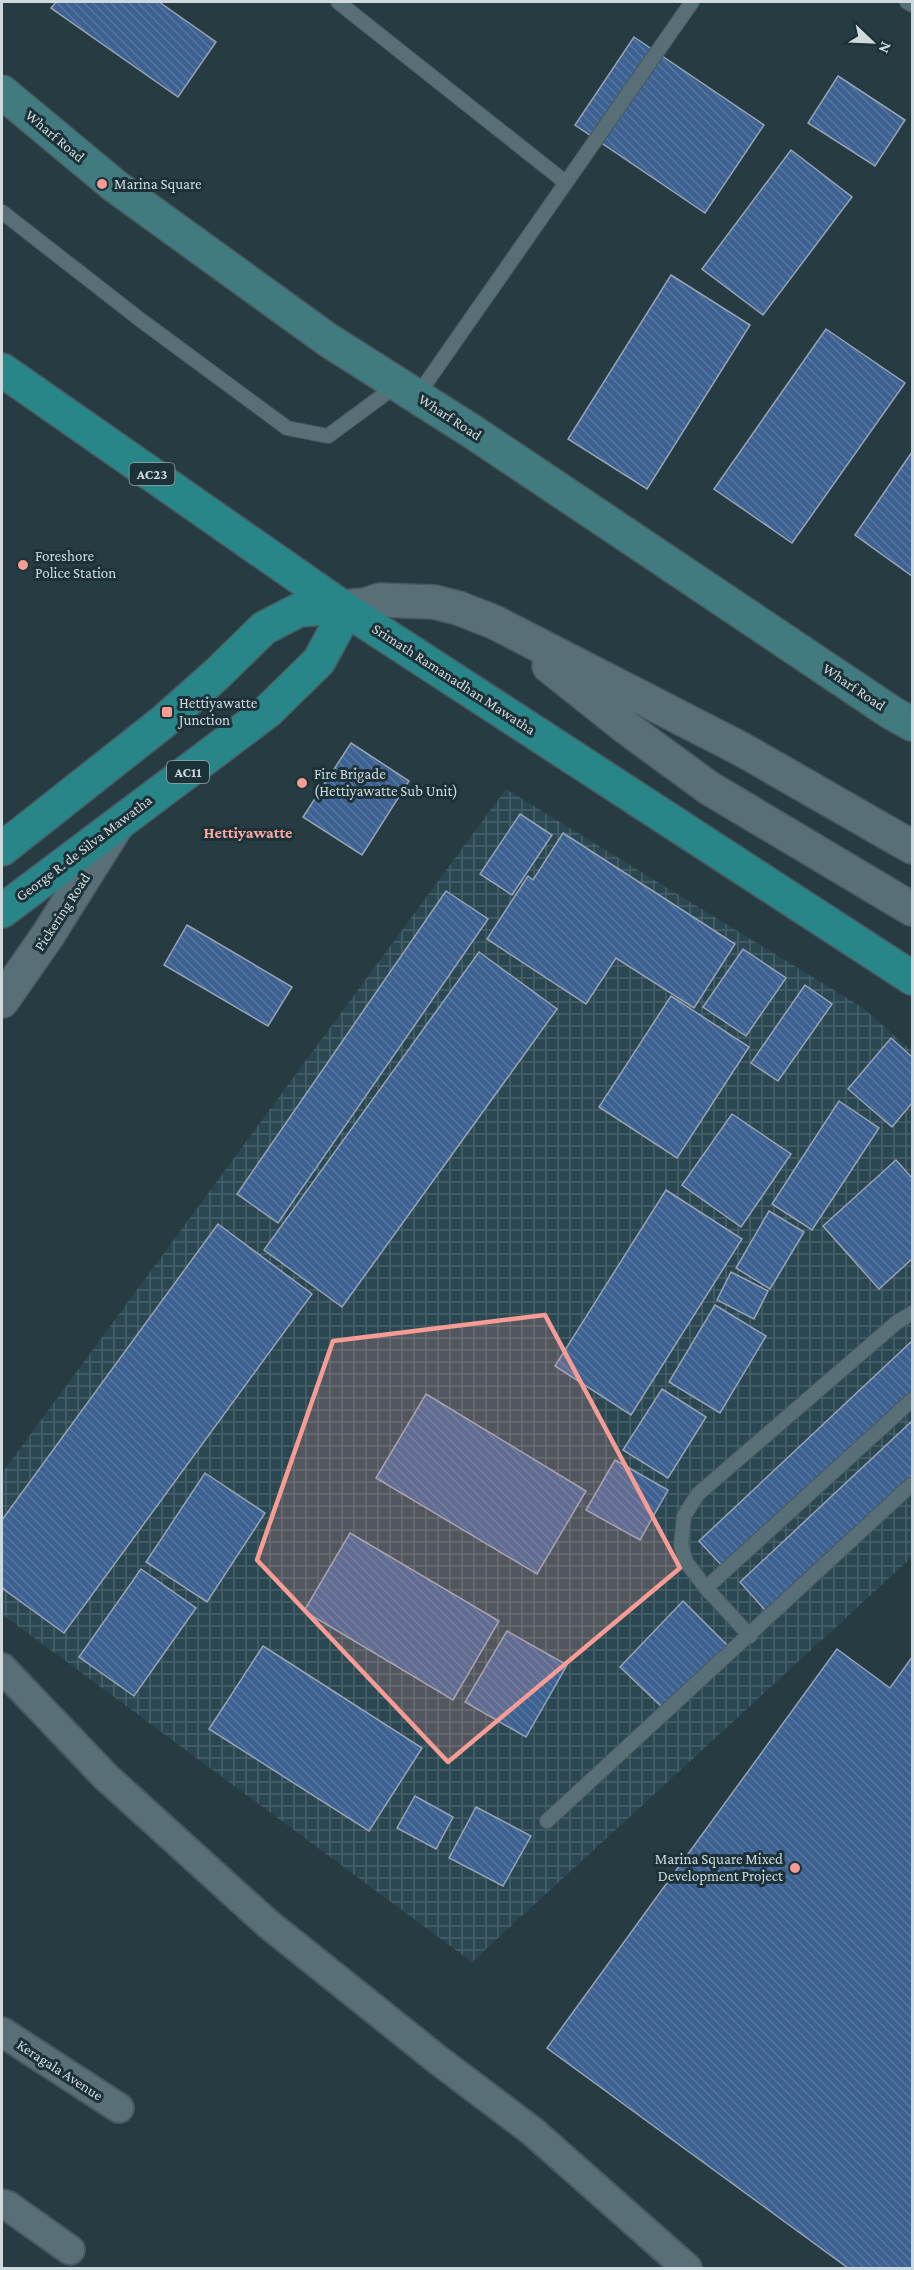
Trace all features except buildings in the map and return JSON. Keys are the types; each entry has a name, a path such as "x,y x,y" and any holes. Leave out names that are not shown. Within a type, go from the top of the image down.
{"main road":[{"name":"Wharf Road","path":"2,92 115,186 328,340 408,390 912,724"},
{"name":"Srimath Ramanadhan Mawatha","path":"2,370 342,607 912,978"},
{"name":"George R. de Silva Mawatha","path":"2,911 233,739 295,686 319,661 331,641 342,607"},
{"path":"2,849 163,722 264,628 299,610 342,607"}],"street":[{"path":"342,607 365,605 380,600 435,602 494,622 743,750 912,848"},
{"path":"494,622 627,728 710,788 912,909"},
{"name":"Pickering Road","path":"2,1001 48,935 120,821"},
{"path":"2,1668 106,1777 267,1923 438,2060 532,2131 687,2268"},
{"name":"Keragala Avenue","path":"2,2032 119,2108"},
{"path":"2,2204 70,2250"}],"lane":[{"path":"338,2 565,182"},
{"path":"2,212 141,321 287,428 328,436 408,390 565,182 692,2"},
{"path":"907,2 912,5"},
{"path":"750,1636 706,1588 686,1562 681,1545 684,1516 698,1494 896,1323 912,1313"},
{"path":"706,1588 912,1400"},
{"path":"548,1821 912,1484"}],"highlighted area":[{"path":"545,1315 680,1568 448,1762 257,1560 333,1341"}],"shaded area":[{"path":"506,789 863,1008 912,1051 912,1557 472,1962 2,1614 2,1473"}],"place":[{"name":"Marina Square","path":"102,184"},
{"name":"Foreshore Police Station","path":"23,565"},
{"name":"Hettiyawatte Junction","path":"167,712"},
{"name":"Fire Brigade (Hettiyawatte Sub Unit)","path":"302,783"},
{"name":"Marina Square Mixed Development Project","path":"795,1868"}],"district":[{"name":"Hettiyawatte","path":"248,832"}]}
